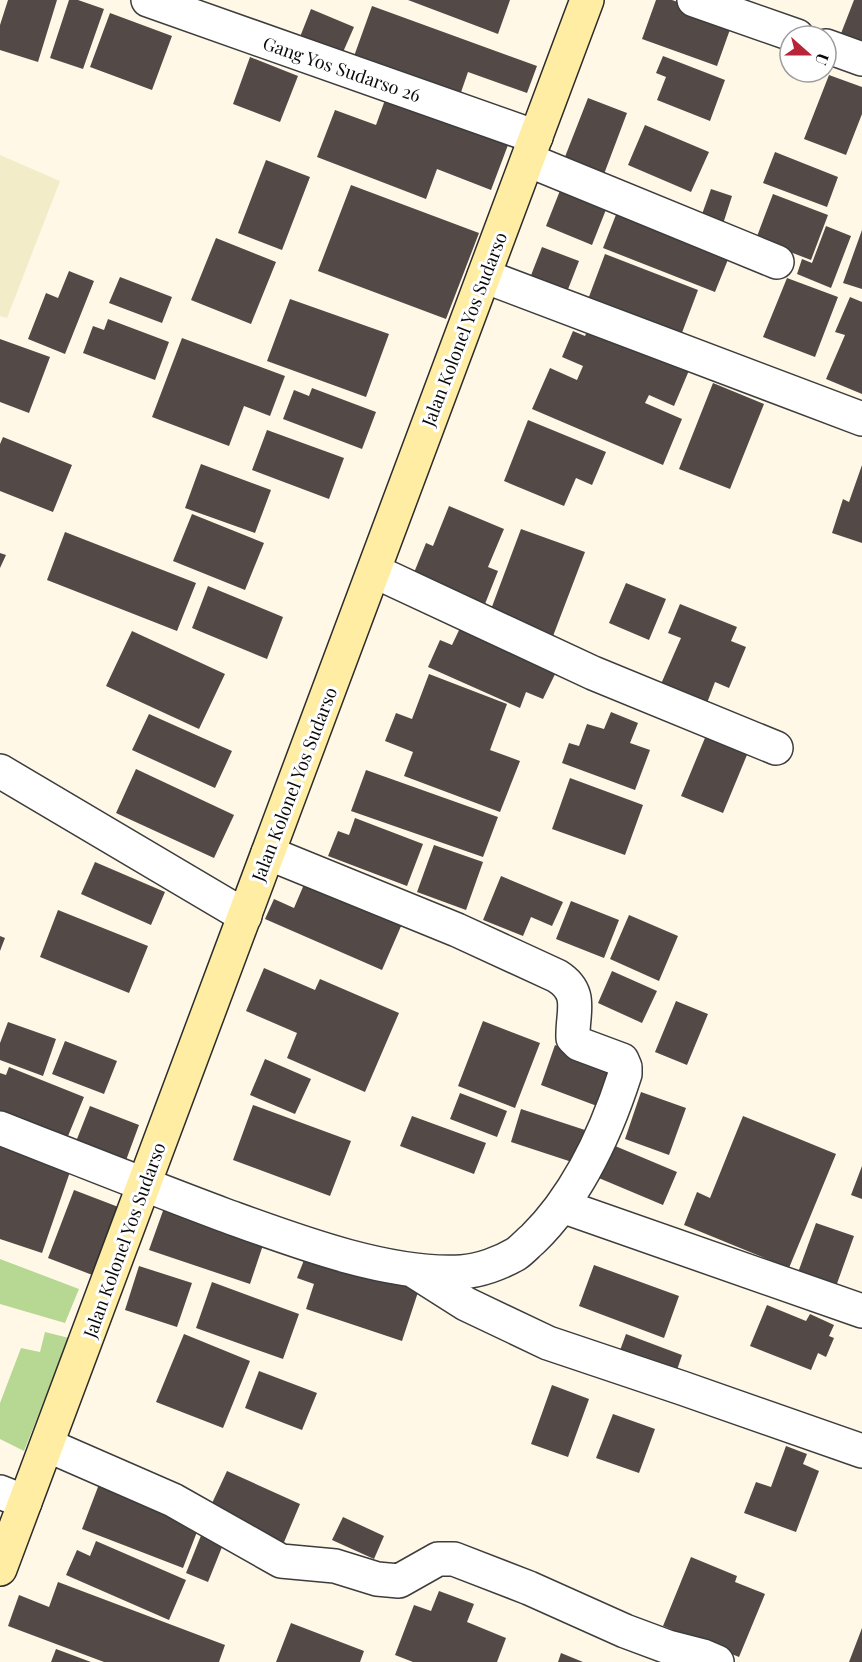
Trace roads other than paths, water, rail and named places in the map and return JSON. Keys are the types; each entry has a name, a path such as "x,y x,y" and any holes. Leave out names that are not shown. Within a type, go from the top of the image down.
{"street":[{"name":"Gang Yos Sudarso 26","path":"148,0 532,149 777,262"},
{"name":"Jalan Kolonel Yos Sudarso","path":"0,1569 13,1497 47,1445 587,0"},
{"path":"694,0 778,29"},
{"path":"838,50 862,59"},
{"path":"484,276 862,419"},
{"path":"374,571 593,673 776,748"},
{"path":"0,771 245,916"},
{"path":"0,1128 289,1239 412,1270 477,1271 517,1254 551,1221 595,1151 625,1074 622,1060 579,1044 573,1038 575,999 570,986 557,976 457,930 268,853"},
{"path":"562,1206 862,1311"},
{"path":"412,1270 466,1304 548,1344 862,1451"},
{"path":"47,1445 173,1500 281,1561 335,1566 376,1578 399,1581 438,1558 454,1559 529,1588 636,1635 717,1662"}]}
